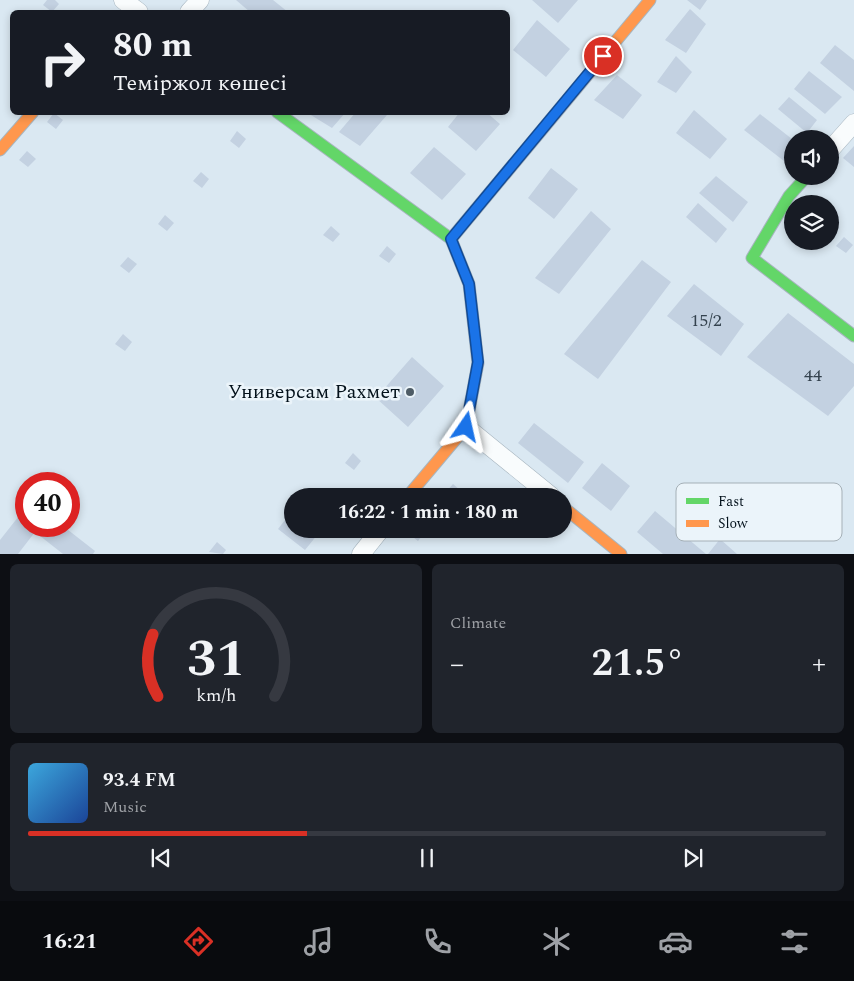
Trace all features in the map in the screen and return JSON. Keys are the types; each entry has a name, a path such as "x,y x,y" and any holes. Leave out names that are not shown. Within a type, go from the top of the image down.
{"street":[{"path":"191,10 200,0"},
{"path":"451,239 650,0"},
{"path":"0,150 29,115"},
{"path":"281,115 451,239 469,284 478,362 466,427 415,488"},
{"path":"839,140 854,123"},
{"path":"799,185 789,196 752,258 854,336"},
{"path":"466,427 541,488"},
{"path":"572,514 621,554"},
{"path":"361,554 374,538"}],"building":[{"path":"47,0 55,0 59,4 54,10 49,10 43,5"},
{"path":"236,0 273,0 286,10 248,10"},
{"path":"532,0 578,0 558,23"},
{"path":"687,0 707,0 700,10"},
{"path":"690,9 706,24 686,53 665,40"},
{"path":"537,20 570,49 546,77 513,50"},
{"path":"835,45 854,60 854,91 820,63"},
{"path":"676,56 692,72 676,93 657,82"},
{"path":"809,71 842,97 825,114 794,89"},
{"path":"617,75 642,95 623,119 594,100"},
{"path":"789,97 817,120 809,130 803,130 778,109"},
{"path":"694,110 727,139 710,159 676,133"},
{"path":"760,114 784,133 784,161 744,130"},
{"path":"52,115 57,115 63,120 56,129 47,122"},
{"path":"311,115 343,115 332,128"},
{"path":"353,115 387,115 360,146 339,132"},
{"path":"458,115 490,115 500,124 476,151 448,127"},
{"path":"237,131 246,139 239,148 230,141"},
{"path":"854,146 854,167 843,158"},
{"path":"434,147 466,174 442,200 410,173"},
{"path":"27,151 36,159 28,167 19,160"},
{"path":"551,168 578,189 554,219 528,198"},
{"path":"201,172 209,179 202,188 193,181"},
{"path":"716,176 748,202 733,222 699,193"},
{"path":"698,203 727,229 716,243 686,217"},
{"path":"591,211 611,229 559,294 535,278"},
{"path":"165,215 174,223 167,231 158,224"},
{"path":"331,226 340,234 333,242 323,235"},
{"path":"844,237 853,245 846,253 839,248 839,243"},
{"path":"387,246 396,254 389,263 379,256"},
{"path":"128,257 137,264 129,273 120,266"},
{"path":"642,260 671,282 598,379 564,354"},
{"path":"694,284 744,324 721,356 667,316"},
{"path":"788,313 854,364 854,386 828,416 747,357"},
{"path":"123,334 132,342 125,351 115,344"},
{"name":"Универсам Рахмет","path":"412,357 444,386 408,427 376,398"},
{"path":"534,423 584,462 568,483 518,443"},
{"path":"353,453 361,461 354,470 345,463"},
{"path":"602,463 630,486 611,511 582,488"},
{"path":"453,484 458,488 449,488"},
{"path":"655,511 676,529 676,541 691,541 706,554 663,554 637,532"},
{"path":"15,521 15,537 31,537 18,554 0,554 0,540"},
{"path":"284,521 284,534 278,529"},
{"path":"41,537 77,537 95,551 93,554 63,554"},
{"path":"290,538 315,538 305,550"},
{"path":"718,541 722,541 737,554 708,554"},
{"path":"217,542 226,550 223,554 209,552"}],"traffic: fast":[{"path":"281,115 451,239"},
{"path":"799,185 789,196 752,258 854,336"}],"traffic: slow":[{"path":"451,239 650,0"},
{"path":"0,150 30,115"},
{"path":"415,488 466,427 478,363 469,284 451,239"},
{"path":"572,514 621,554"}],"place":[{"name":"Универсам Рахмет","path":"410,392"}],"route":[{"path":"466,427 478,362 469,284 451,239 603,56"}]}
